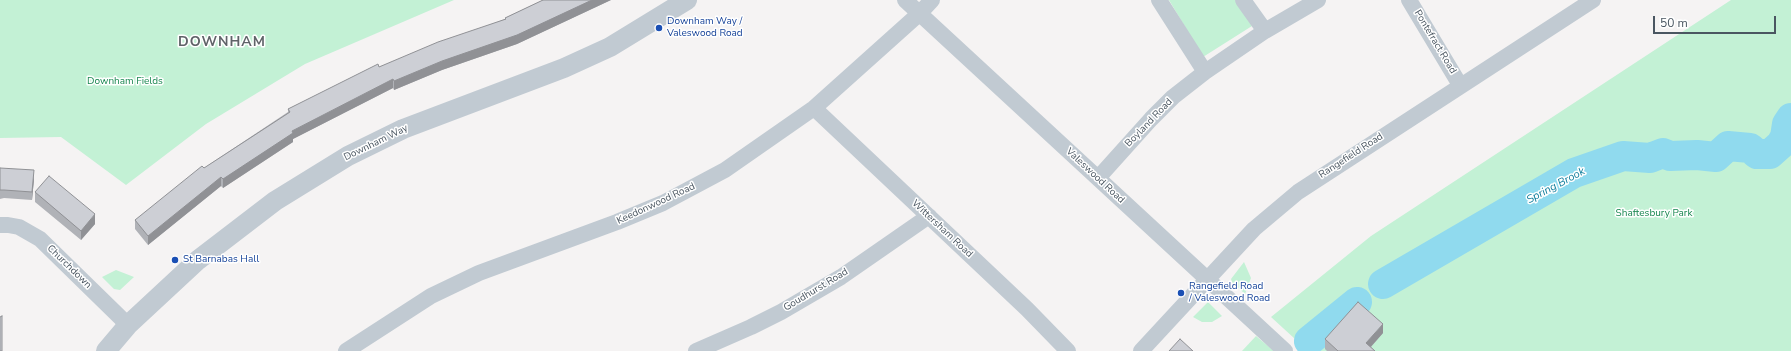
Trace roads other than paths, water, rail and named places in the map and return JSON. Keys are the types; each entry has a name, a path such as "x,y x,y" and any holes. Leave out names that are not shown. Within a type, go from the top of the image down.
{"street":[{"name":"Downham Way","path":"106,351 128,325 198,260 275,201 348,156 403,129 564,68 610,47 687,0"},
{"name":"Valeswood Road","path":"905,0 1285,351"},
{"name":"Keedonwood Road","path":"346,351 431,296 486,271 617,222 663,202 725,170 814,108 920,13 932,0"},
{"path":"1159,0 1205,72"},
{"path":"1243,0 1265,31"},
{"name":"Boyland Road","path":"1098,178 1174,97 1205,72 1265,31 1318,0"},
{"name":"Pontefract Road","path":"1409,0 1460,85"},
{"name":"Rangefield Road","path":"1141,351 1208,281 1254,229 1298,192 1460,85 1593,0"},
{"name":"Wittersham Road","path":"814,108 1027,309 1068,351"},
{"name":"Goudhurst Road","path":"696,351 781,312 841,276 929,216"},
{"name":"Churchdown","path":"0,225 19,227 40,239 128,325"}],"waterway":[{"name":"Spring Brook","path":"1383,284 1574,173 1623,156 1650,158 1663,153 1670,156 1697,155 1716,157 1728,146 1750,148 1757,154 1770,154 1781,144 1785,137 1787,124 1791,118"},
{"path":"1309,341 1357,302"}],"place":[{"name":"Downham Way / Valeswood Road","path":"659,28"},
{"name":"St Barnabas Hall","path":"175,260"},
{"name":"Rangefield Road / Valeswood Road","path":"1181,293"}],"district":[{"name":"DOWNHAM","path":"222,43"}],"park label":[{"name":"Downham Fields","path":"125,82"},
{"name":"Shaftesbury Park","path":"1654,214"}]}
